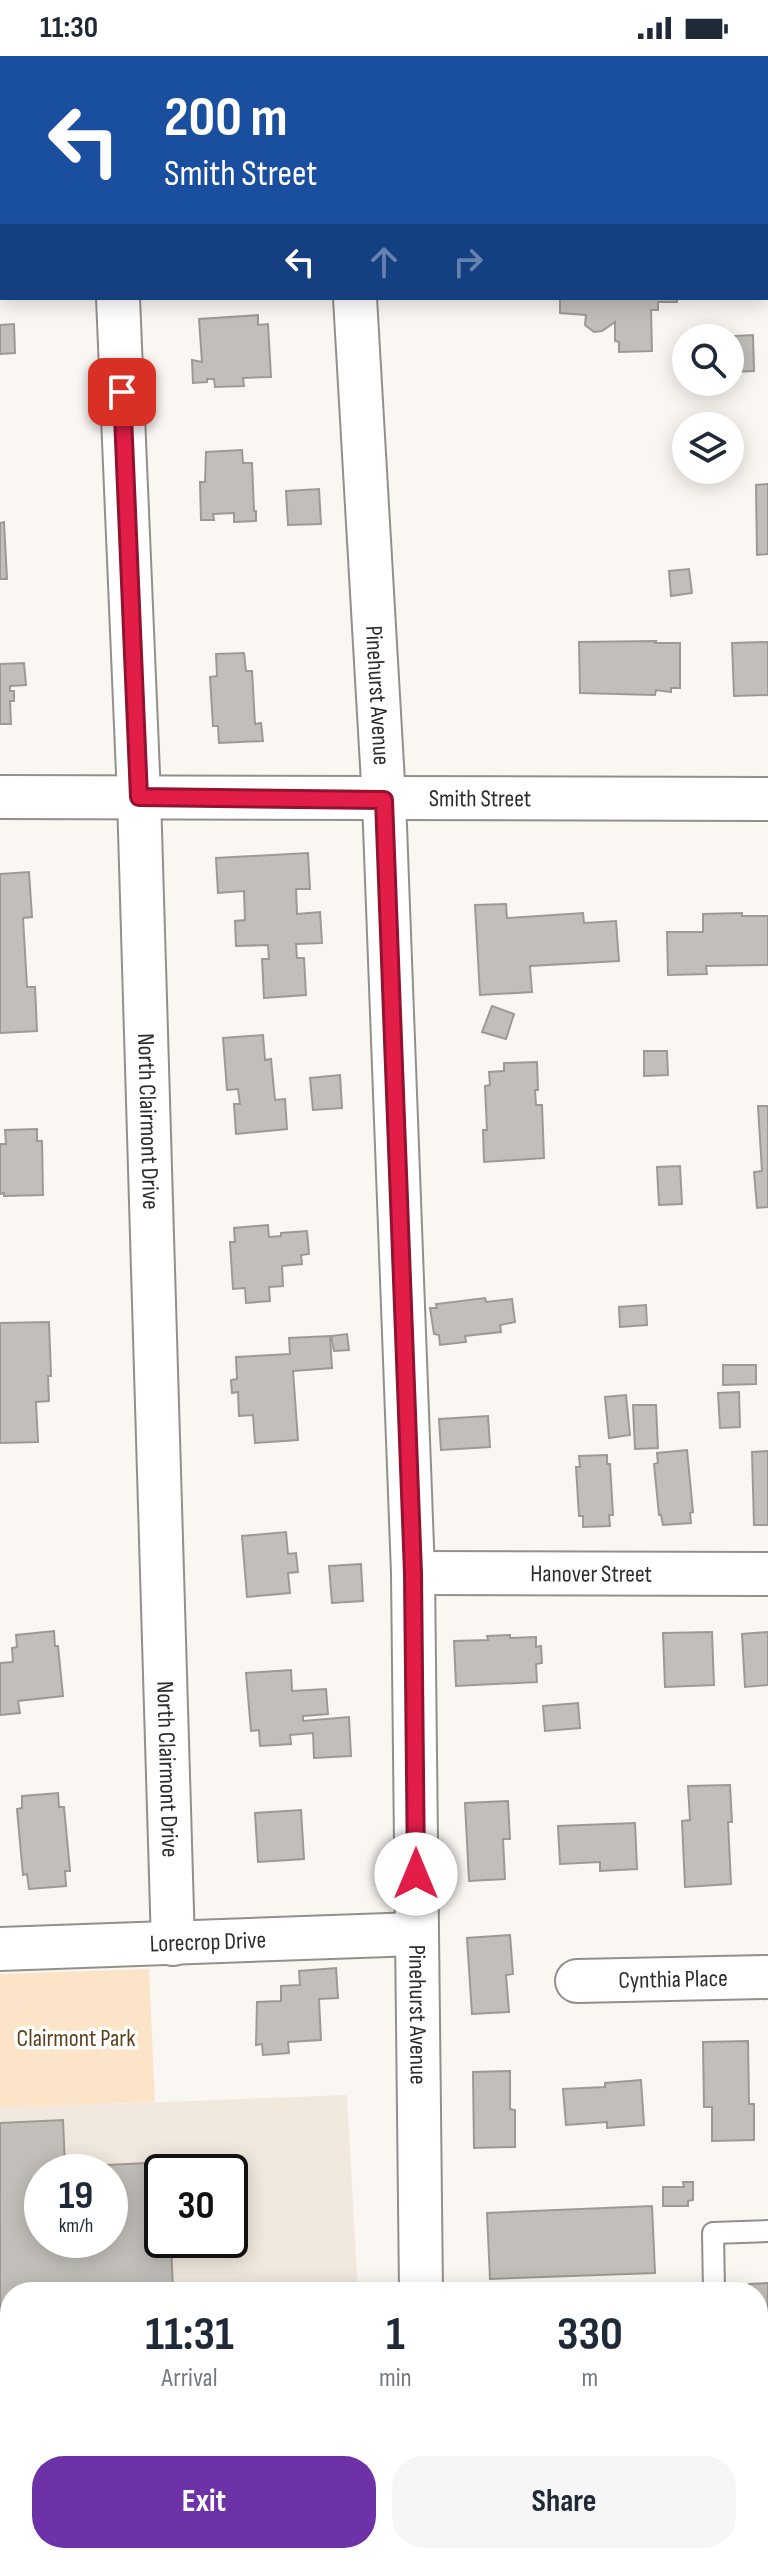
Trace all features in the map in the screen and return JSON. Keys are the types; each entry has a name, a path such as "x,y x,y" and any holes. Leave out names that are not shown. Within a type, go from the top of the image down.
{"street":[{"name":"North Clairmont Drive","path":"118,300 139,797 173,1944"},
{"name":"Pinehurst Avenue","path":"355,300 384,800 413,1573 421,2282"},
{"name":"Smith Street","path":"0,797 768,799"},
{"name":"Hanover Street","path":"413,1573 768,1574"},
{"name":"Lorecrop Drive","path":"0,1949 416,1934"},
{"name":"Cynthia Place","path":"577,1981 768,1977"}],"lane":[{"path":"714,2282 713,2233 768,2231"}],"shaded area":[{"path":"347,2095 357,2282 0,2282 0,2108"}],"green space":[{"name":"Clairmont Park","path":"149,1969 155,2102 0,2108 0,1974"}],"building":[{"path":"560,300 677,300 658,302 658,310 651,310 652,351 619,352 619,342 615,341 615,322 602,331 594,332 585,325 586,315 560,313"},
{"path":"258,315 258,325 268,324 271,377 243,378 244,386 215,387 214,379 193,383 192,360 202,362 199,319"},
{"path":"14,324 15,353 0,354 0,325"},
{"path":"744,335 753,335 754,371 744,371"},
{"path":"242,450 243,463 252,463 256,521 234,522 234,513 213,514 214,520 201,520 200,482 205,482 206,452"},
{"path":"768,484 768,554 757,555 756,485"},
{"path":"319,489 321,524 288,525 286,491"},
{"path":"4,522 7,579 0,579 0,523"},
{"path":"689,569 692,593 671,596 669,571"},
{"path":"579,642 680,643 680,688 671,688 671,692 656,690 655,695 580,693"},
{"path":"768,642 768,695 734,696 732,643"},
{"path":"244,653 246,671 252,671 255,724 261,723 263,741 219,743 218,726 213,726 210,677 217,676 216,654"},
{"path":"24,663 26,685 10,686 10,691 14,691 14,701 10,701 11,724 0,724 0,664"},
{"path":"308,853 310,889 296,889 297,914 320,912 322,943 296,944 297,958 304,958 306,995 264,998 262,959 269,959 268,945 236,946 235,921 245,920 244,891 218,893 216,858"},
{"path":"29,872 32,917 23,918 27,987 35,987 37,1031 0,1033 0,874"},
{"path":"506,904 507,918 583,913 584,923 616,921 619,961 530,966 532,992 480,995 475,905"},
{"path":"742,913 742,916 768,916 768,965 706,966 707,974 668,975 667,932 703,932 703,914"},
{"path":"492,1006 514,1014 506,1039 482,1032"},
{"path":"263,1035 265,1060 271,1059 275,1100 285,1099 287,1129 236,1134 234,1104 240,1104 238,1089 227,1090 223,1038"},
{"path":"644,1051 667,1051 668,1075 644,1076"},
{"path":"537,1062 536,1105 542,1105 544,1158 484,1162 483,1130 487,1130 485,1086 490,1085 489,1072 504,1071 504,1063"},
{"path":"340,1075 342,1108 313,1110 310,1078"},
{"path":"758,1106 768,1106 768,1207 757,1208 754,1172 762,1171"},
{"path":"37,1129 37,1141 42,1141 43,1195 0,1194 0,1147 6,1144 5,1130"},
{"path":"680,1166 682,1204 659,1205 657,1167"},
{"path":"268,1225 269,1237 307,1231 309,1254 301,1255 302,1264 282,1266 283,1286 269,1287 270,1301 246,1303 245,1288 233,1289 230,1242 235,1242 234,1228"},
{"path":"485,1298 486,1302 512,1299 515,1322 500,1325 501,1332 465,1336 466,1342 440,1345 439,1335 434,1334 430,1308 437,1308 436,1304"},
{"path":"646,1305 647,1325 620,1327 619,1307"},
{"path":"49,1322 49,1401 36,1402 38,1442 0,1443 0,1323"},
{"path":"347,1334 349,1350 334,1351 331,1336"},
{"path":"330,1336 332,1368 293,1371 298,1440 255,1443 253,1415 239,1416 238,1392 232,1393 231,1380 237,1379 236,1357 290,1354 289,1338"},
{"path":"723,1365 756,1365 756,1384 723,1385"},
{"path":"739,1392 740,1427 720,1428 718,1393"},
{"path":"626,1395 630,1435 609,1438 605,1397"},
{"path":"633,1405 656,1405 658,1448 635,1449"},
{"path":"488,1416 490,1447 441,1450 439,1419"},
{"path":"687,1450 693,1512 690,1513 691,1523 663,1525 659,1515 654,1464 658,1463 657,1453"},
{"path":"768,1451 768,1525 754,1525 752,1452"},
{"path":"607,1455 613,1515 609,1515 610,1526 583,1527 583,1516 579,1516 576,1467 580,1467 579,1456"},
{"path":"286,1532 288,1554 296,1553 298,1572 288,1573 290,1593 247,1597 242,1536"},
{"path":"361,1564 363,1601 332,1603 329,1566"},
{"path":"54,1631 63,1696 18,1701 20,1713 0,1715 0,1663 13,1662 12,1648 17,1647 16,1635"},
{"path":"712,1632 714,1685 665,1687 663,1633"},
{"path":"768,1632 768,1685 745,1687 742,1634"},
{"path":"510,1635 510,1638 536,1637 536,1647 541,1646 542,1663 536,1664 537,1682 456,1686 454,1641 488,1640 487,1636"},
{"path":"291,1670 292,1691 326,1689 328,1714 303,1716 303,1721 349,1717 351,1756 314,1758 313,1733 290,1735 291,1744 260,1746 259,1730 251,1731 246,1673"},
{"path":"578,1703 580,1728 545,1731 543,1706"},
{"path":"730,1785 731,1884 685,1887 682,1821 690,1820 688,1786"},
{"path":"58,1793 59,1807 64,1807 70,1871 65,1871 66,1886 29,1889 27,1874 23,1875 17,1809 22,1808 22,1796"},
{"path":"508,1801 510,1839 503,1839 505,1879 469,1881 465,1803"},
{"path":"301,1810 304,1859 258,1862 255,1813"},
{"path":"635,1823 637,1869 600,1871 600,1862 560,1864 558,1826"},
{"path":"510,1935 513,1974 506,1975 509,2012 472,2014 467,1938"},
{"path":"336,1968 338,1998 319,1999 321,2040 288,2042 289,2053 263,2055 262,2044 256,2045 257,2002 281,2001 281,1986 300,1985 299,1971"},
{"path":"748,2041 749,2104 754,2104 754,2140 712,2141 712,2107 704,2107 703,2042"},
{"path":"510,2071 510,2109 515,2110 515,2147 474,2148 473,2072"},
{"path":"641,2080 644,2125 607,2128 607,2122 566,2125 563,2089 605,2087 605,2083"},
{"path":"63,2120 64,2154 24,2154 24,2258 128,2258 128,2164 144,2163 144,2258 172,2258 173,2282 0,2282 0,2123"},
{"path":"683,2182 693,2182 693,2200 688,2201 688,2206 663,2206 663,2187 684,2187"},
{"path":"652,2206 655,2273 490,2279 487,2213"}],"route":[{"path":"122,392 139,797 384,800 413,1573 416,1874"}]}
